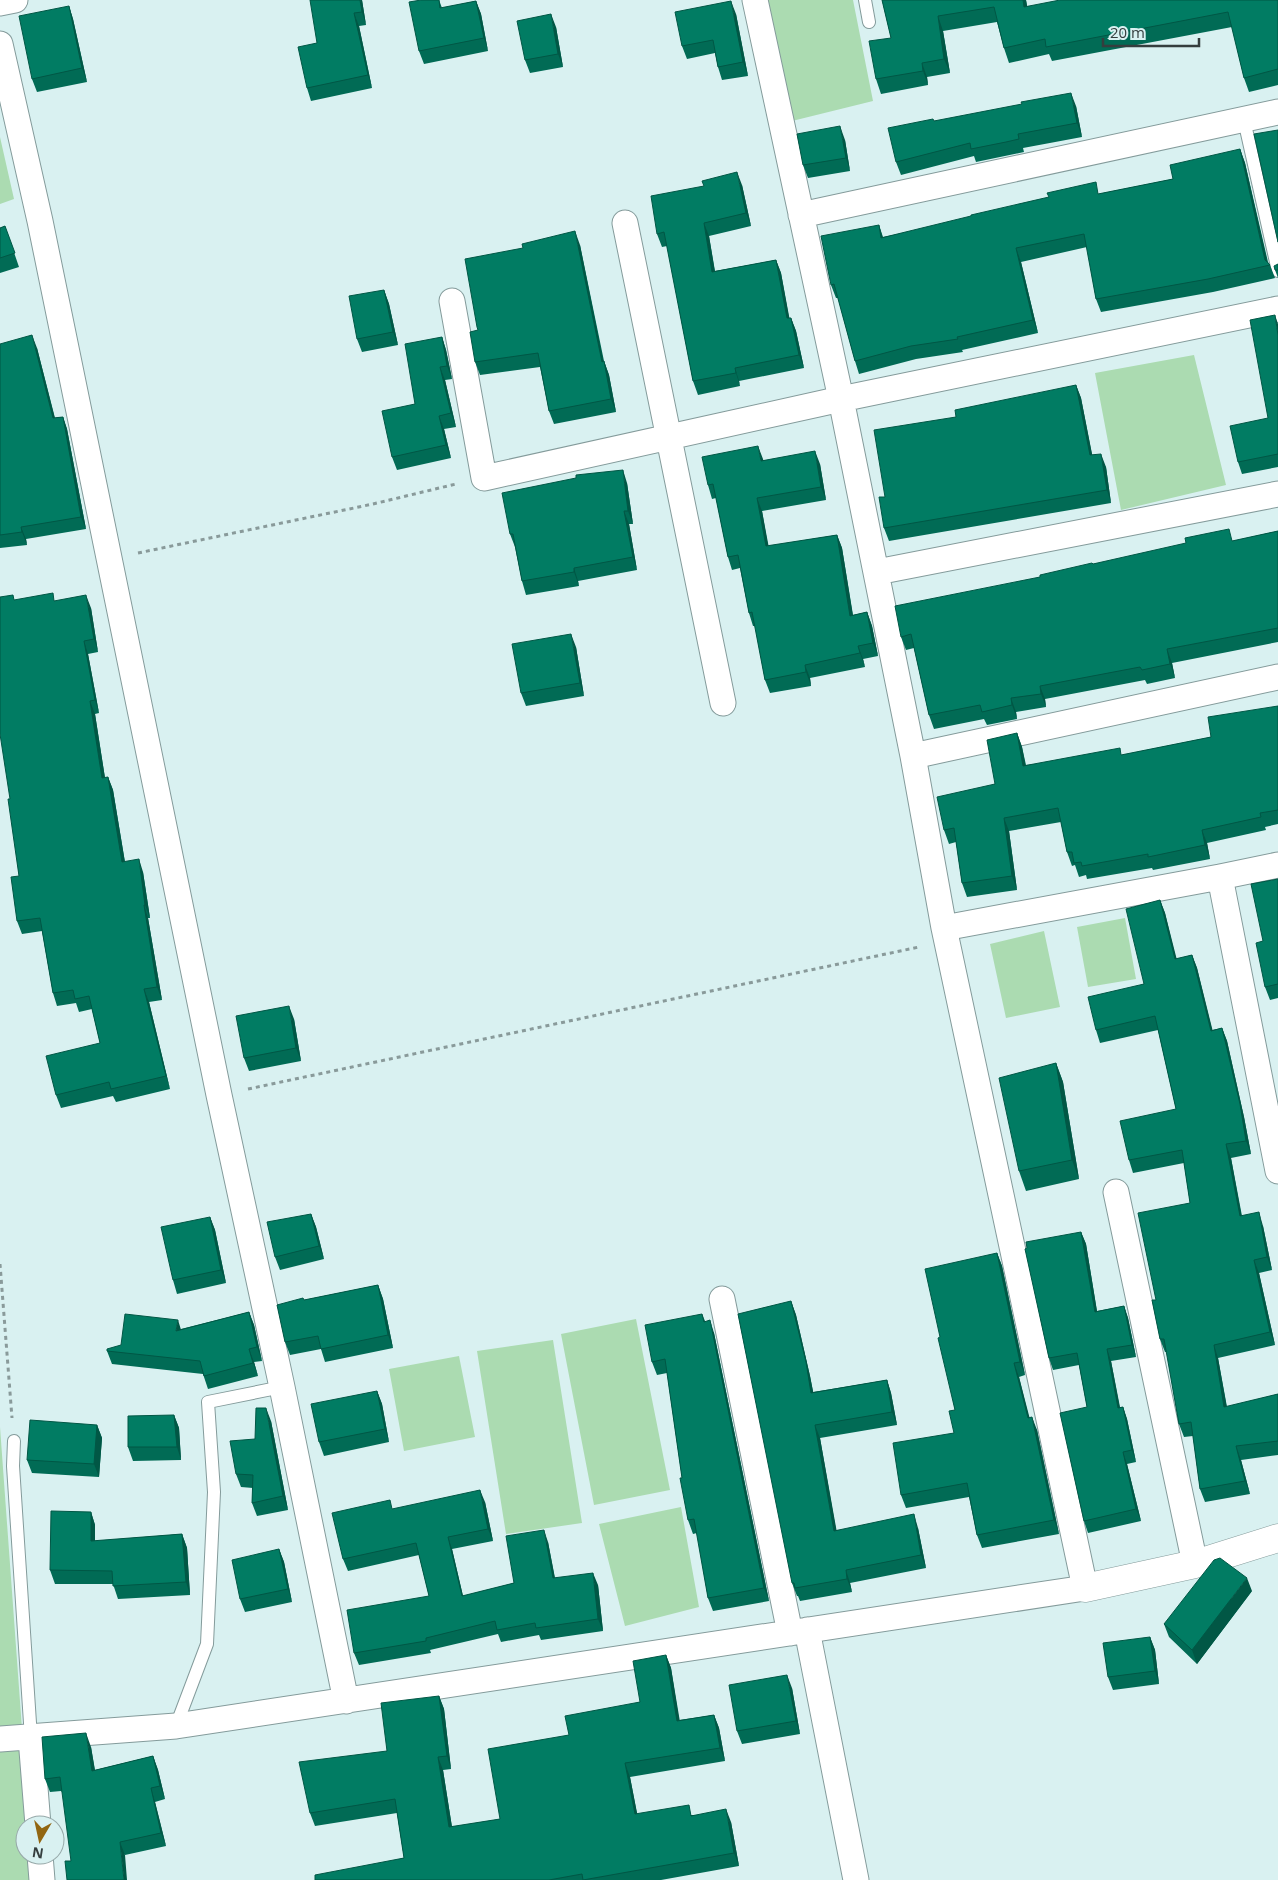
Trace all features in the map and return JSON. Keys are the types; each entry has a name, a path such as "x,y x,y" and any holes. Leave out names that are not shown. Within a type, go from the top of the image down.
{"street":[{"path":"0,3 15,0"},
{"path":"755,0 842,399 914,756 946,935 1085,1588"},
{"path":"0,44 40,221 219,1095 282,1387 346,1701"},
{"path":"801,215 1278,112"},
{"path":"625,223 723,703"},
{"path":"452,301 484,478 842,399 1278,309"},
{"path":"876,572 1278,494"},
{"path":"914,756 1278,677"},
{"path":"946,935 1278,865"},
{"path":"1220,878 1278,1172"},
{"path":"1116,1192 1195,1564"},
{"path":"722,1299 856,1880"},
{"path":"2,1739 176,1726 1085,1588 1195,1564 1278,1538"},
{"path":"31,1738 37,1815"},
{"path":"41,1865 42,1880"}],"lane":[{"path":"865,0 869,22"},
{"path":"1244,120 1278,271"},
{"path":"176,1726 207,1644 214,1492 208,1402 282,1387"},
{"path":"14,1441 13,1466 31,1738"}],"path":[{"path":"109,559 363,506 484,478"},
{"path":"219,1095 946,935"},
{"path":"0,1264 14,1441"}],"green space":[{"path":"761,0 853,0 873,101 788,122"},
{"path":"0,137 14,199 0,204"},
{"path":"1194,355 1226,485 1121,510 1095,373"},
{"path":"1125,918 1136,979 1088,987 1077,927"},
{"path":"1044,931 1060,1007 1006,1018 990,944"},
{"path":"636,1319 670,1490 594,1505 561,1334"},
{"path":"553,1340 582,1523 506,1534 477,1351"},
{"path":"459,1356 475,1437 404,1451 389,1369"},
{"path":"0,1427 28,1815 15,1815 15,1865 32,1865 33,1880 0,1880"},
{"path":"681,1507 699,1607 625,1626 599,1524"}],"building":[{"path":"310,0 360,0 362,12 354,13 368,75 307,88 298,47 317,43"},
{"path":"439,0 440,8 476,1 484,38 419,51 409,2"},
{"path":"882,0 1023,0 1024,7 1060,0 1278,0 1278,69 1244,78 1228,12 1046,47 1045,39 1004,48 994,7 938,16 944,59 922,63 923,71 876,79 869,41 891,38"},
{"path":"731,1 743,62 718,67 713,40 682,46 675,12"},
{"path":"69,6 82,68 32,79 19,16"},
{"path":"551,14 558,54 525,60 517,21"},
{"path":"1071,93 1077,123 1018,134 1019,139 1006,142 971,149 970,143 896,162 888,128 933,119 934,121"},
{"path":"840,126 846,158 803,165 797,134"},
{"path":"1278,130 1278,242 1254,134"},
{"path":"1240,149 1265,260 1270,265 1208,279 1096,299 1084,234 1016,248 1033,320 957,337 958,339 911,346 855,361 834,284 831,285 821,236 879,225 881,238 1049,197 1047,193 1096,182 1098,194 1173,179 1170,165"},
{"path":"737,172 746,213 704,223 712,272 776,260 787,318 791,318 799,355 735,368 736,373 693,381 664,232 657,234 651,196 704,186 702,181"},
{"path":"5,226 15,253 0,258 0,228"},
{"path":"575,231 611,399 549,411 538,353 475,362 470,332 478,330 465,259 523,248 522,244"},
{"path":"1278,264 1278,270 1275,270 1274,266"},
{"path":"384,290 393,332 357,339 349,296"},
{"path":"1275,315 1278,335 1278,454 1238,462 1230,426 1268,418 1250,320"},
{"path":"32,335 53,418 63,417 81,517 21,527 22,532 0,535 0,344"},
{"path":"442,337 447,366 440,367 451,413 439,416 446,445 392,457 382,411 415,404 405,344"},
{"path":"1076,385 1090,455 1101,454 1107,490 884,528 879,497 885,497 874,430 956,417 955,410"},
{"path":"758,446 761,461 815,451 821,487 757,498 766,546 837,535 850,616 867,612 873,643 858,646 860,653 805,665 806,672 765,680 752,612 749,613 738,555 728,557 713,484 708,485 702,457"},
{"path":"623,470 628,511 624,511 633,557 574,568 574,572 522,581 513,534 510,534 502,493 576,478 576,475"},
{"path":"1229,529 1232,541 1278,531 1278,628 1167,649 1170,664 1142,670 1140,667 1040,686 1041,694 1011,698 1012,705 982,712 980,705 929,715 911,634 901,637 895,606 1040,577 1040,575 1186,543 1185,538"},
{"path":"53,593 54,601 86,595 94,639 84,641 95,700 90,701 102,778 108,777 122,862 139,859 157,987 144,989 166,1076 111,1089 109,1082 56,1095 46,1056 100,1043 89,996 75,999 73,990 53,993 40,918 17,921 11,877 19,876 0,734 0,597 13,595 14,600"},
{"path":"571,634 580,683 521,693 512,644"},
{"path":"1278,706 1278,810 1260,813 1261,817 1202,830 1205,845 1148,857 1148,854 1082,866 1081,862 1074,863 1072,852 1067,852 1058,808 1004,818 1012,876 962,883 954,828 944,830 937,797 995,784 987,740 1017,733 1023,766 1120,748 1121,755 1211,737 1208,717"},
{"path":"1278,879 1278,984 1265,987 1256,943 1263,941 1251,884"},
{"path":"1160,900 1175,959 1192,955 1211,1031 1222,1028 1240,1104 1246,1141 1226,1144 1240,1216 1259,1212 1267,1257 1254,1260 1270,1332 1214,1345 1224,1407 1278,1394 1278,1441 1236,1446 1245,1481 1200,1489 1191,1422 1179,1424 1164,1339 1160,1339 1152,1300 1156,1300 1138,1213 1190,1203 1182,1150 1129,1160 1120,1121 1176,1109 1155,1016 1096,1030 1088,997 1144,984 1126,909"},
{"path":"289,1006 296,1048 244,1058 236,1016"},
{"path":"1056,1063 1072,1160 1019,1171 999,1078"},
{"path":"311,1214 319,1246 275,1257 267,1222"},
{"path":"210,1217 221,1270 173,1280 161,1227"},
{"path":"1081,1232 1095,1312 1124,1306 1132,1345 1107,1349 1118,1408 1123,1407 1132,1450 1123,1452 1136,1509 1084,1521 1060,1413 1087,1407 1077,1353 1049,1358 1025,1249 1027,1248 1026,1242"},
{"path":"997,1253 1020,1362 1014,1363 1028,1418 1032,1417 1054,1520 977,1535 967,1483 901,1495 893,1443 954,1433 949,1411 955,1410 938,1338 940,1337 925,1269"},
{"path":"378,1285 388,1335 321,1349 318,1336 285,1342 277,1305 303,1298 304,1300"},
{"path":"791,1301 806,1362 811,1393 887,1380 892,1412 815,1425 834,1531 914,1514 921,1555 846,1570 847,1579 795,1588 794,1583 792,1583 738,1314"},
{"path":"249,1312 257,1347 249,1349 253,1363 204,1376 200,1361 107,1351 107,1349 121,1345 125,1314 178,1320 176,1331"},
{"path":"702,1314 704,1322 710,1320 764,1588 708,1598 694,1519 688,1520 680,1478 682,1478 665,1359 652,1362 645,1325"},
{"path":"377,1391 385,1429 319,1442 311,1404"},
{"path":"256,1408 266,1408 283,1496 252,1503 253,1475 236,1474 230,1441 255,1439"},
{"path":"174,1415 177,1447 128,1447 128,1416"},
{"path":"30,1420 97,1425 94,1464 27,1460"},
{"path":"480,1490 488,1529 448,1537 462,1596 514,1583 506,1536 544,1530 553,1578 593,1573 598,1619 536,1628 535,1623 497,1630 495,1621 426,1638 426,1641 354,1653 347,1610 429,1596 416,1543 343,1559 332,1513 390,1500 392,1509"},
{"path":"51,1511 91,1512 91,1541 182,1534 186,1582 113,1586 112,1571 50,1570"},
{"path":"279,1549 288,1589 240,1599 232,1560"},
{"path":"1220,1558 1247,1578 1192,1650 1164,1624 1214,1560"},
{"path":"1150,1637 1155,1671 1108,1677 1103,1643"},
{"path":"666,1655 677,1721 714,1715 720,1748 625,1763 635,1814 689,1805 691,1816 726,1809 734,1853 583,1880 582,1874 549,1880 315,1880 315,1875 404,1858 395,1799 310,1813 299,1762 387,1751 381,1703 439,1696 447,1756 438,1757 449,1827 500,1819 488,1749 569,1735 565,1716 640,1702 633,1661"},
{"path":"787,1675 796,1721 737,1731 729,1685"},
{"path":"86,1733 92,1771 153,1756 160,1786 151,1788 161,1833 120,1842 124,1880 67,1880 65,1861 71,1861 60,1777 45,1779 42,1737"}]}
